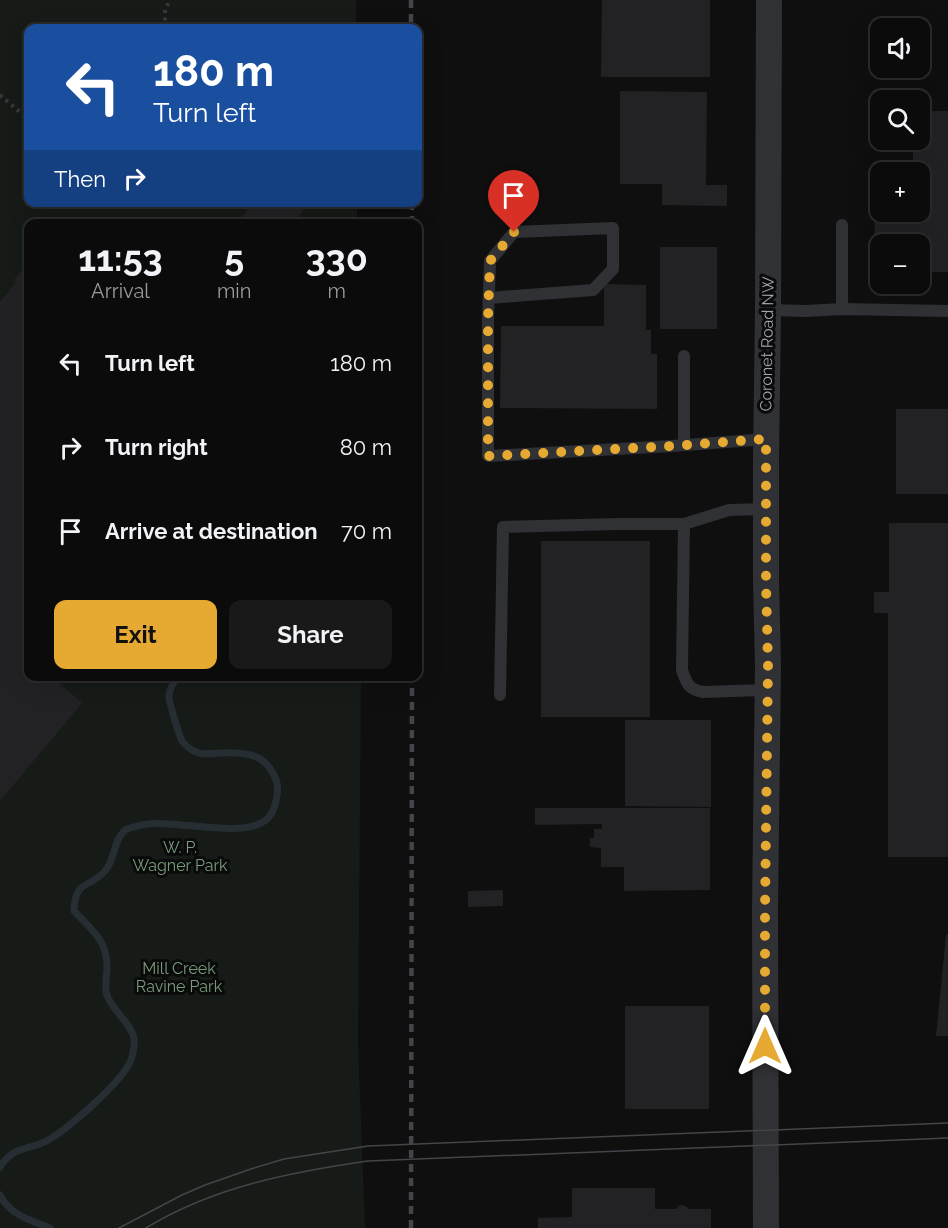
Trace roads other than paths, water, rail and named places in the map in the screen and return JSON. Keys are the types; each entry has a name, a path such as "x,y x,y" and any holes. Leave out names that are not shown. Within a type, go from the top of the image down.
{"street":[{"name":"Coronet Road NW","path":"766,1228 766,439 769,0"}],"lane":[{"path":"842,225 842,309"},
{"path":"489,298 593,290 613,269 613,228 514,232 490,261 489,298 488,456 766,439"},
{"path":"768,310 948,311"},
{"path":"684,356 684,445"},
{"path":"500,694 503,527 684,524 729,510 766,509"},
{"path":"684,524 682,670 686,681 693,690 703,692 767,690"}],"waterway":[{"path":"0,1167 17,1151 43,1143 70,1124 118,1080 131,1060 134,1043 132,1032 109,1001 106,992 105,950 97,936 74,911 80,889 99,877 108,867 121,834 128,829 152,824 242,828 257,825 268,818 274,806 277,783 273,773 262,760 247,754 199,753 182,741 169,697 175,681"},
{"path":"0,1195 15,1212 50,1228"}],"tram line":[{"path":"119,1228 182,1195 251,1169 284,1159 368,1146 948,1123"},
{"path":"146,1228 198,1202 253,1183 310,1170 368,1161 948,1138"}],"railway":[{"path":"411,0 411,24"},
{"path":"412,207 412,219"},
{"path":"411,1228 412,681"}],"park label":[{"name":"W. P. Wagner Park","path":"180,856"},
{"name":"Mill Creek Ravine Park","path":"179,977"}]}
